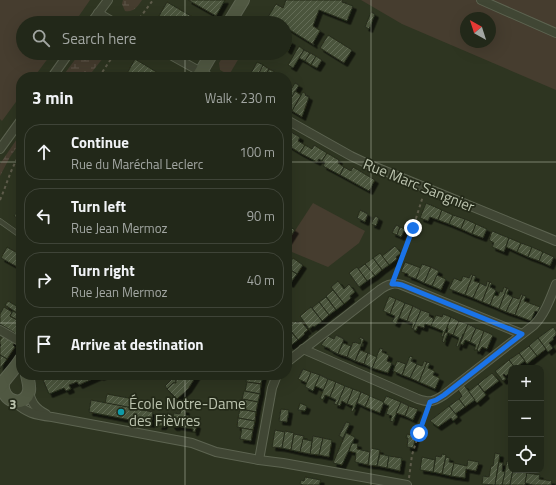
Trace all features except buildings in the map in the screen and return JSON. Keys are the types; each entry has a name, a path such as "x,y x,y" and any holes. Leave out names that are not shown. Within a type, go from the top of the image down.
{"main road":[{"path":"234,16 243,0"},
{"path":"204,72 209,60"},
{"path":"16,365 3,382 3,394 8,399 6,402 16,401 27,395 28,383"},
{"path":"3,382 11,375 16,374"}],"street":[{"path":"96,16 108,0"},
{"path":"481,0 556,33"},
{"path":"98,13 103,16"},
{"path":"56,72 64,60"},
{"path":"178,60 198,72"},
{"name":"Rue Marc Sangnier","path":"292,123 360,161 556,241"},
{"path":"0,149 16,127"},
{"path":"292,358 386,285 392,284 402,285 522,334"},
{"path":"303,349 418,399 430,402 444,395 534,325 546,309 556,284"},
{"path":"0,330 16,339"},
{"path":"259,460 272,388 275,380"},
{"path":"28,383 33,405 40,411 52,417"},
{"path":"6,402 40,416 192,443 216,452 407,485"}],"lane":[{"path":"0,221 16,232"}],"path":[{"path":"141,16 153,0"},
{"path":"102,72 110,60"},
{"path":"0,200 16,162"},
{"path":"392,284 413,228 425,187"},
{"path":"407,485 412,455 430,402"}],"green space":[{"path":"0,0 90,0 79,16 16,16 16,60 47,60 38,72 16,72 16,102 2,121 0,119"},
{"path":"123,0 142,0 135,8 130,11 125,11 122,4"},
{"path":"361,0 556,0 556,90 402,24"},
{"path":"75,60 101,60 92,72 66,72"},
{"path":"221,60 238,60 231,72 224,72 220,70 219,63"},
{"path":"16,140 16,148 0,176 0,164"},
{"path":"313,203 365,231 359,243 328,267 292,252 292,235"}],"place":[{"name":"École Notre-Dame des Fièvres","path":"121,412"}],"route":[{"path":"413,228 392,284 402,285 522,334 444,395 430,402 419,433"}]}
